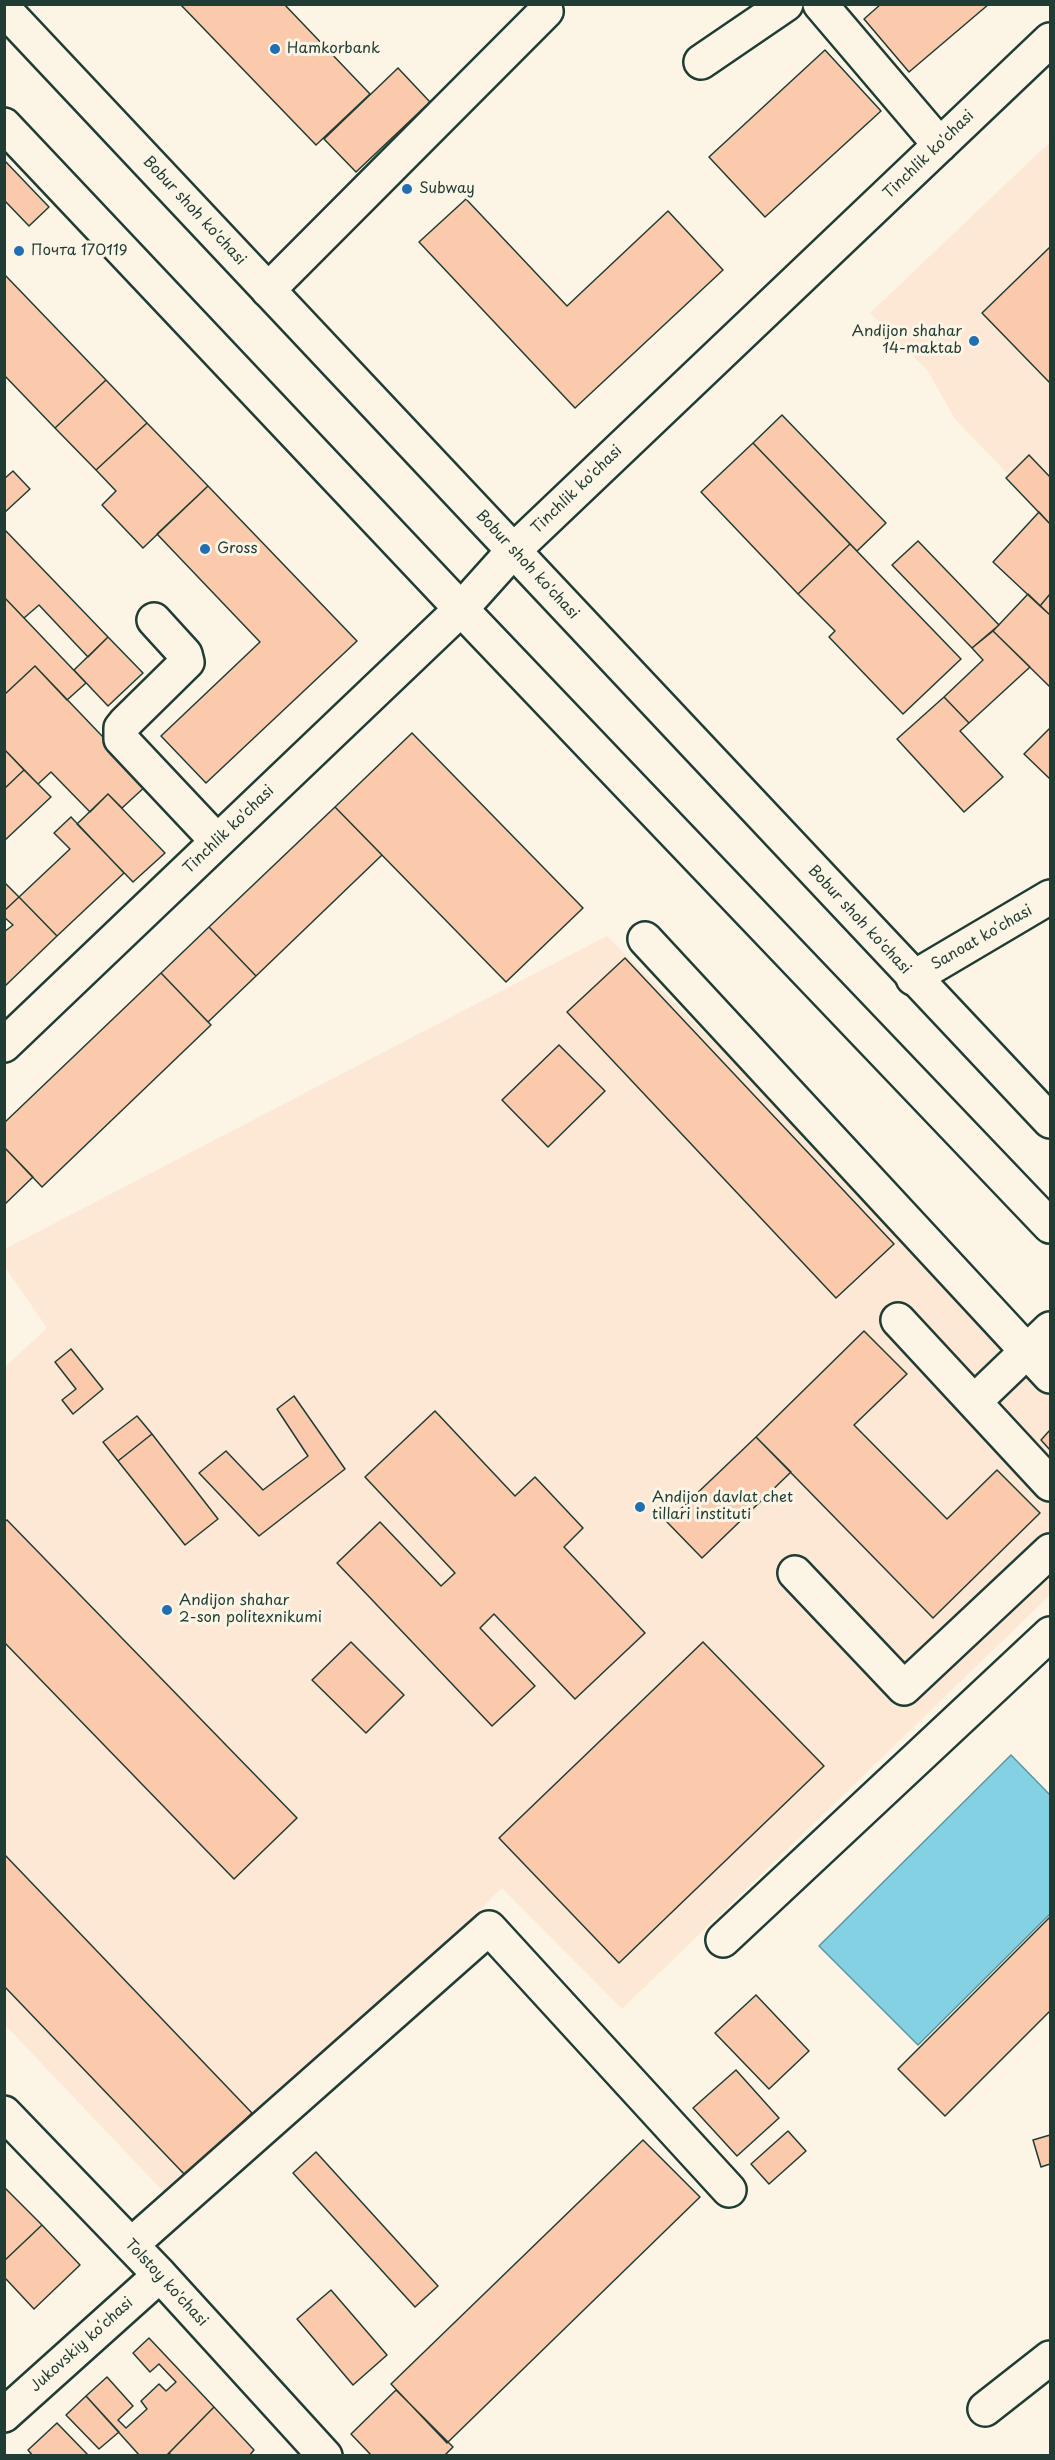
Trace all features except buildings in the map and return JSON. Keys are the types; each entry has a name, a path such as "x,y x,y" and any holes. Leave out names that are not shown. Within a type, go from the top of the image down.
{"main road":[{"path":"268,290 546,11 544,4"},
{"path":"701,62 786,4"},
{"path":"820,4 940,145"},
{"name":"Bobur shoh ko'chasi","path":"4,9 913,978 1050,1121"},
{"name":"Tinchlik ko'chasi","path":"4,1045 461,609 513,550 1050,40"},
{"path":"4,125 461,609 1050,1226"},
{"path":"154,620 185,654 187,662 125,723 121,728 121,739 217,841"},
{"name":"Sanoat koʻchasi","path":"913,978 1050,897"},
{"path":"645,939 1039,1341 1050,1376"},
{"path":"898,1320 1050,1484"},
{"path":"974,1402 1039,1341"},
{"path":"795,1573 904,1688 1050,1551"},
{"path":"723,1940 1050,1634"},
{"path":"132,2245 489,1928 729,2190"},
{"name":"Tolstoy ko'chasi","path":"4,2113 132,2245 325,2456"},
{"name":"Jukovskiy koʻchasi","path":"4,2415 160,2275"},
{"path":"985,2409 1050,2358"}],"shaded area":[{"name":"Andijon shahar 14-maktab","path":"1050,142 1050,518 955,419 927,370 870,313"},
{"name":"Andijon davlat chet tillari instituti","path":"607,936 1050,1375 1050,1595 622,2009 502,1888 179,2208 5,2025 5,1367 47,1328 5,1267 5,1249"}],"water":[{"path":"1011,1755 1050,1795 1050,1914 918,2045 819,1946"}],"place":[{"name":"Hamkorbank","path":"275,49"},
{"name":"Subway","path":"407,189"},
{"name":"Почта 170119","path":"19,251"},
{"name":"Andijon shahar 14-maktab","path":"974,341"},
{"name":"Gross","path":"205,549"},
{"name":"Andijon davlat chet tillari instituti","path":"640,1507"},
{"name":"Andijon shahar 2-son politexnikumi","path":"167,1610"}]}
